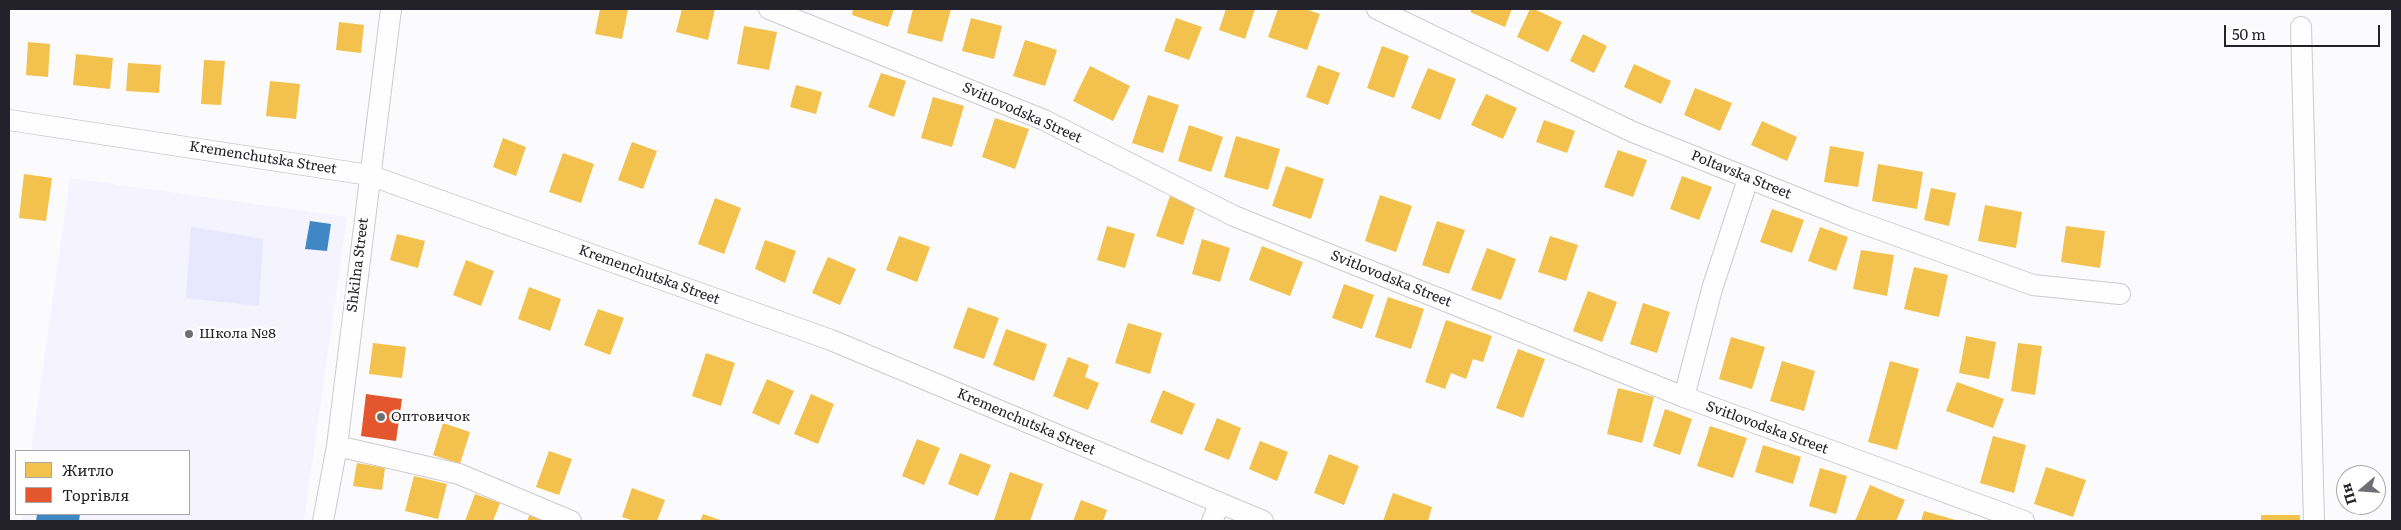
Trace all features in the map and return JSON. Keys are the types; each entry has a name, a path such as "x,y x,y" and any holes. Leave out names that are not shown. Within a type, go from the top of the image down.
{"street":[{"name":"Shkilna Street","path":"323,521 336,446 391,9"},
{"name":"Svitlovodska Street","path":"769,9 1044,120 1234,216 1684,397 2024,521"},
{"name":"Poltavska Street","path":"1377,9 1633,132 1848,218 2033,285 2120,294"},
{"path":"2302,27 2314,521"},
{"name":"Kremenchutska Street","path":"9,120 369,175 831,340 1264,521"},
{"path":"1684,397 1712,289 1748,178"},
{"path":"336,446 459,474 572,521"},
{"path":"1212,521 1220,503"}],"shaded area":[{"name":"Школа №8","path":"70,178 347,217 304,521 21,521 22,515 190,515 190,450 31,450"},
{"path":"191,227 263,239 259,306 186,298"}],"building: Житло":[{"path":"600,9 628,9 622,39 595,34"},
{"path":"682,9 715,9 708,40 676,32"},
{"path":"853,9 894,9 888,27 852,15"},
{"path":"913,9 951,9 942,42 907,33"},
{"path":"1226,9 1255,9 1245,39 1219,30"},
{"path":"1278,9 1305,9 1320,14 1307,50 1268,37"},
{"path":"1472,9 1512,9 1505,27 1470,12"},
{"path":"1530,9 1534,9 1562,22 1548,52 1517,37"},
{"path":"971,18 1002,26 994,59 962,51"},
{"path":"1176,18 1202,27 1189,60 1164,51"},
{"path":"339,22 364,25 361,53 336,50"},
{"path":"744,26 777,32 769,70 737,64"},
{"path":"1583,34 1607,46 1594,73 1570,61"},
{"path":"1025,40 1057,50 1045,86 1013,76"},
{"path":"28,42 50,44 48,77 26,75"},
{"path":"1382,46 1409,56 1394,98 1367,88"},
{"path":"76,54 113,58 110,89 73,85"},
{"path":"204,60 225,61 221,105 201,104"},
{"path":"128,63 161,65 159,93 126,91"},
{"path":"1634,64 1671,81 1661,104 1624,87"},
{"path":"1318,65 1340,73 1328,105 1306,97"},
{"path":"1090,66 1130,86 1113,121 1073,101"},
{"path":"1428,68 1456,79 1440,120 1411,108"},
{"path":"881,73 906,81 894,117 868,107"},
{"path":"270,81 300,84 296,119 266,116"},
{"path":"796,85 822,92 816,114 790,107"},
{"path":"1695,88 1732,103 1720,131 1684,115"},
{"path":"1486,94 1517,108 1503,139 1471,125"},
{"path":"1148,95 1179,105 1163,153 1132,143"},
{"path":"933,97 964,106 952,147 921,138"},
{"path":"995,118 1029,129 1015,169 982,157"},
{"path":"1544,120 1575,131 1567,153 1536,142"},
{"path":"1762,121 1797,137 1787,161 1751,145"},
{"path":"1189,125 1223,137 1211,172 1178,161"},
{"path":"1236,136 1280,149 1268,190 1224,177"},
{"path":"503,138 526,147 516,176 493,167"},
{"path":"632,142 657,151 643,189 618,180"},
{"path":"1830,146 1864,152 1858,187 1824,182"},
{"path":"1618,150 1647,160 1633,197 1604,187"},
{"path":"563,153 594,164 581,203 549,192"},
{"path":"1878,164 1923,172 1917,209 1872,201"},
{"path":"1286,166 1324,179 1311,219 1272,206"},
{"path":"24,174 52,178 46,221 19,218"},
{"path":"1682,176 1712,187 1699,220 1670,209"},
{"path":"1931,188 1956,193 1949,226 1924,220"},
{"path":"1380,195 1412,206 1396,252 1365,241"},
{"path":"1170,196 1196,205 1183,245 1156,236"},
{"path":"715,198 741,208 724,254 698,244"},
{"path":"1985,205 2022,212 2016,248 1978,241"},
{"path":"1772,209 1804,220 1792,253 1760,242"},
{"path":"1437,221 1465,230 1449,274 1422,265"},
{"path":"1107,226 1135,234 1125,268 1097,260"},
{"path":"2066,226 2105,231 2100,268 2061,262"},
{"path":"1820,227 1848,237 1836,271 1808,261"},
{"path":"397,234 425,241 418,268 390,260"},
{"path":"899,236 930,247 917,282 886,270"},
{"path":"1550,236 1578,245 1566,281 1538,272"},
{"path":"1202,239 1230,248 1220,282 1192,274"},
{"path":"765,240 796,251 785,283 755,269"},
{"path":"1262,246 1303,262 1290,296 1249,280"},
{"path":"1487,248 1516,259 1501,300 1471,290"},
{"path":"1861,250 1894,255 1887,296 1853,289"},
{"path":"828,257 856,269 840,305 812,293"},
{"path":"466,260 494,271 481,306 453,295"},
{"path":"1914,267 1948,275 1939,317 1904,309"},
{"path":"1344,284 1374,295 1362,329 1332,318"},
{"path":"529,287 561,299 550,331 518,319"},
{"path":"1588,291 1617,302 1602,342 1573,331"},
{"path":"1388,297 1424,309 1411,349 1375,337"},
{"path":"1643,303 1670,312 1657,353 1630,344"},
{"path":"968,307 999,318 984,359 953,348"},
{"path":"598,309 624,318 610,355 584,345"},
{"path":"1446,320 1492,336 1483,362 1473,359 1466,379 1451,373 1445,389 1425,382"},
{"path":"1128,323 1162,333 1150,374 1115,363"},
{"path":"1006,329 1047,344 1034,381 993,365"},
{"path":"1966,336 1996,342 1989,379 1959,373"},
{"path":"1731,337 1765,347 1752,389 1719,379"},
{"path":"373,343 406,347 402,378 369,374"},
{"path":"2018,343 2042,346 2035,395 2011,391"},
{"path":"1518,349 1545,359 1523,418 1496,408"},
{"path":"706,353 735,363 721,406 692,396"},
{"path":"1068,357 1089,365 1085,377 1099,383 1088,410 1053,396"},
{"path":"1782,361 1815,371 1804,411 1770,401"},
{"path":"1890,361 1919,369 1897,450 1868,442"},
{"path":"767,379 794,391 779,425 752,413"},
{"path":"1957,382 2004,399 1993,428 1946,411"},
{"path":"1618,388 1654,397 1642,443 1607,434"},
{"path":"1163,390 1195,404 1182,435 1150,422"},
{"path":"811,394 834,404 818,444 794,434"},
{"path":"1665,409 1692,419 1680,455 1653,446"},
{"path":"1217,418 1241,428 1229,460 1204,450"},
{"path":"443,423 470,432 460,464 433,455"},
{"path":"1710,426 1747,438 1733,478 1697,466"},
{"path":"1993,436 2026,445 2014,493 1980,483"},
{"path":"917,439 940,448 924,485 902,476"},
{"path":"1260,441 1288,452 1277,481 1249,469"},
{"path":"1763,445 1801,457 1793,484 1755,472"},
{"path":"549,451 572,459 559,495 536,487"},
{"path":"960,453 991,465 978,496 948,484"},
{"path":"1329,454 1359,466 1344,505 1314,493"},
{"path":"357,463 385,468 382,490 353,486"},
{"path":"2046,467 2086,480 2073,517 2034,504"},
{"path":"1820,468 1847,476 1836,514 1809,506"},
{"path":"1010,472 1043,484 1030,521 994,520"},
{"path":"414,476 447,484 438,519 405,511"},
{"path":"1870,485 1905,500 1896,521 1855,521"},
{"path":"632,488 665,500 657,521 634,521 622,517"},
{"path":"1393,493 1432,507 1428,521 1383,521"},
{"path":"475,494 500,503 493,521 465,521"},
{"path":"1081,500 1107,510 1103,521 1073,521"},
{"path":"1924,511 1959,521 1921,521"},
{"path":"530,514 547,521 527,521"},
{"path":"703,514 723,521 700,521"},
{"path":"2261,515 2300,515 2300,521 2261,521"}],"building: Торгівля":[{"name":"Оптовичок","path":"366,394 402,399 396,441 361,436"}],"building: Школи":[{"path":"310,221 331,224 327,251 305,249"},
{"path":"37,515 80,515 79,521 36,521"}],"place":[{"name":"Школа №8","path":"189,334"},
{"name":"Оптовичок","path":"381,417"}]}
